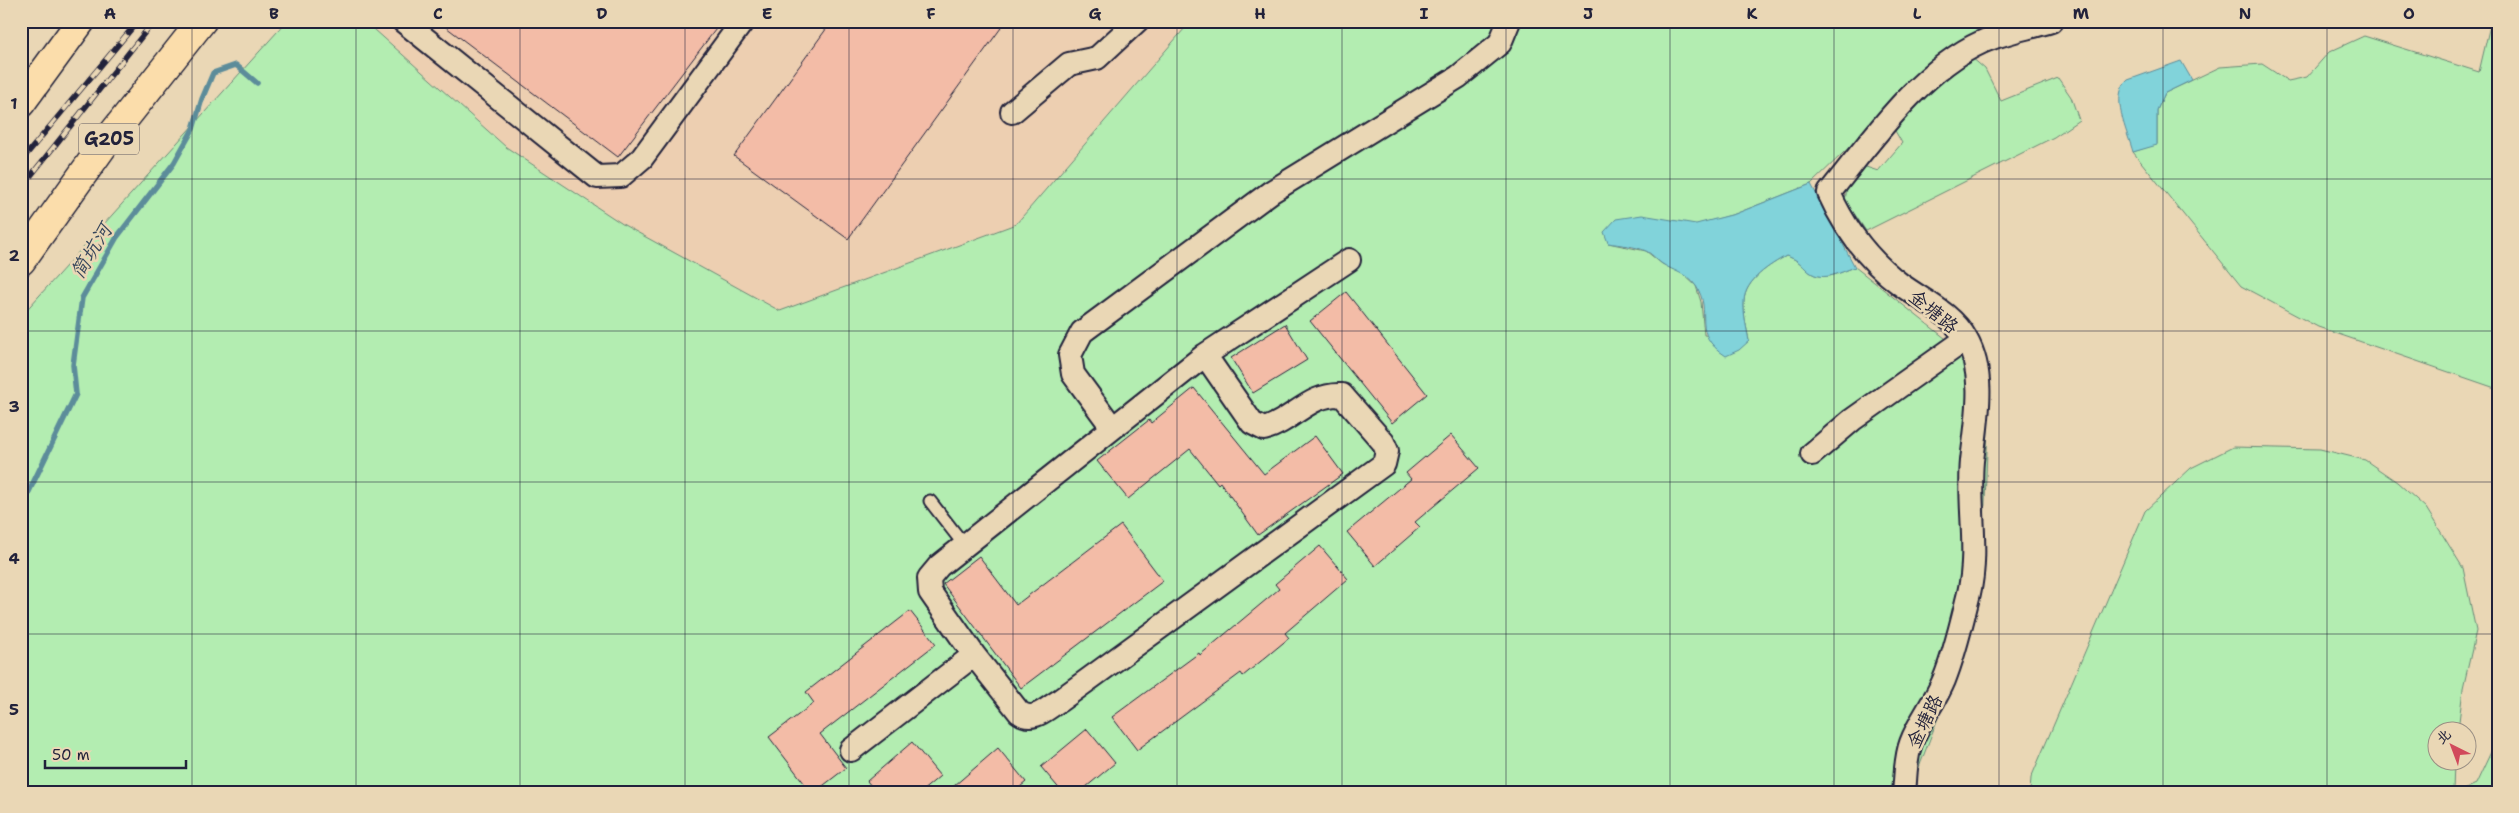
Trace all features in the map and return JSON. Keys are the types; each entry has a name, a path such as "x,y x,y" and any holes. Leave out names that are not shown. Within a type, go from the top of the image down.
{"highway":[{"path":"21,103 81,21"},
{"name":"G205","path":"21,261 103,146 202,21"}],"street":[{"path":"403,21 597,177 622,176 642,158 743,21"},
{"path":"1012,112 1069,64 1097,58 1137,21"},
{"path":"1112,427 1073,374 1070,356 1082,332 1271,192 1458,77 1500,43 1509,21"},
{"name":"金塘路","path":"1904,792 1910,744 1945,678 1972,579 1971,475 1978,406 1976,367 1966,339 1947,316 1898,283 1871,258 1841,219 1824,184 1916,90 1952,60 1982,42 2052,21"},
{"path":"1205,354 1252,423 1264,429 1276,426 1312,400 1329,395 1342,396 1351,403 1383,442 1388,451 1384,464 1075,690 1033,717 1025,717 974,655 930,592 929,578 965,546 1205,354 1349,260"},
{"path":"1812,454 1852,420 1966,339"},
{"path":"851,750 974,655"}],"lane":[{"path":"930,501 965,546"}],"shaded area":[{"path":"365,21 1191,21 1016,224 780,311 624,225 506,147"}],"green space":[{"path":"287,21 365,21 506,147 624,225 780,311 1016,224 1191,21 1984,21 1991,30 1873,124 1811,184 1735,214 1696,225 1674,222 1608,243 1646,251 1662,264 1682,273 1696,286 1701,302 1704,335 1749,341 1744,311 1745,293 1759,274 1766,269 1786,256 1795,260 1812,273 1824,277 1855,267 1955,346 1989,401 1982,577 1954,676 1910,791 21,792 21,316"},
{"path":"2491,21 2498,21 2498,389 2318,327 2241,286 2133,152 2157,144 2157,110 2165,93 2220,67 2262,64 2288,81 2307,77 2329,52 2364,36 2479,72"},
{"path":"1971,57 1985,69 2001,101 2058,78 2071,97 2079,120 2054,137 1866,231 1845,200 1849,178 1863,166 1878,171 1902,143 1894,129 1913,103"},
{"path":"2233,447 2320,449 2365,460 2397,482 2426,508 2463,568 2476,631 2463,689 2459,720 2426,720 2426,770 2454,770 2453,792 2030,792 2031,778 2145,511 2191,468"},
{"path":"2498,737 2498,792 2459,792 2476,784"}],"water":[{"path":"2181,61 2192,80 2165,93 2157,110 2157,145 2133,152 2124,125 2120,104 2120,95 2123,87 2128,80"},
{"path":"1811,184 1855,267 1824,277 1812,273 1797,261 1786,256 1773,264 1759,274 1745,293 1744,311 1749,341 1739,350 1726,356 1708,339 1705,330 1701,296 1696,286 1684,275 1665,266 1646,251 1608,243 1604,232 1616,219 1642,215 1696,224 1735,214"}],"building":[{"path":"438,21 722,21 618,157"},
{"path":"832,21 1006,21 848,239 734,156"},
{"path":"1346,292 1427,394 1392,423 1310,321"},
{"path":"1285,324 1307,360 1253,393 1231,358"},
{"path":"1194,388 1264,474 1315,436 1343,474 1258,535 1220,482 1218,484 1190,449 1128,499 1097,461 1149,420 1151,423"},
{"path":"1451,435 1479,468 1415,522 1420,527 1375,566 1347,532 1411,479 1406,473"},
{"path":"1121,525 1163,581 1021,688 943,584 979,556 1016,605"},
{"path":"1320,546 1348,579 1285,633 1289,638 1243,676 1241,673 1137,750 1112,717 1199,653 1200,655 1279,589 1275,584"},
{"path":"910,611 936,644 820,734 846,768 815,792 811,792 769,737 814,703 806,692"},
{"path":"1087,729 1115,763 1080,792 1062,792 1041,767"},
{"path":"912,742 940,776 921,792 876,792 867,781"},
{"path":"998,748 1026,782 1014,792 947,792"}],"waterway":[{"name":"简坑河","path":"21,508 76,394 73,365 82,298 117,237 174,163 193,129 202,99 213,73 236,65 257,83"}],"railway":[{"path":"21,161 138,21"},
{"path":"21,188 154,21"}]}
